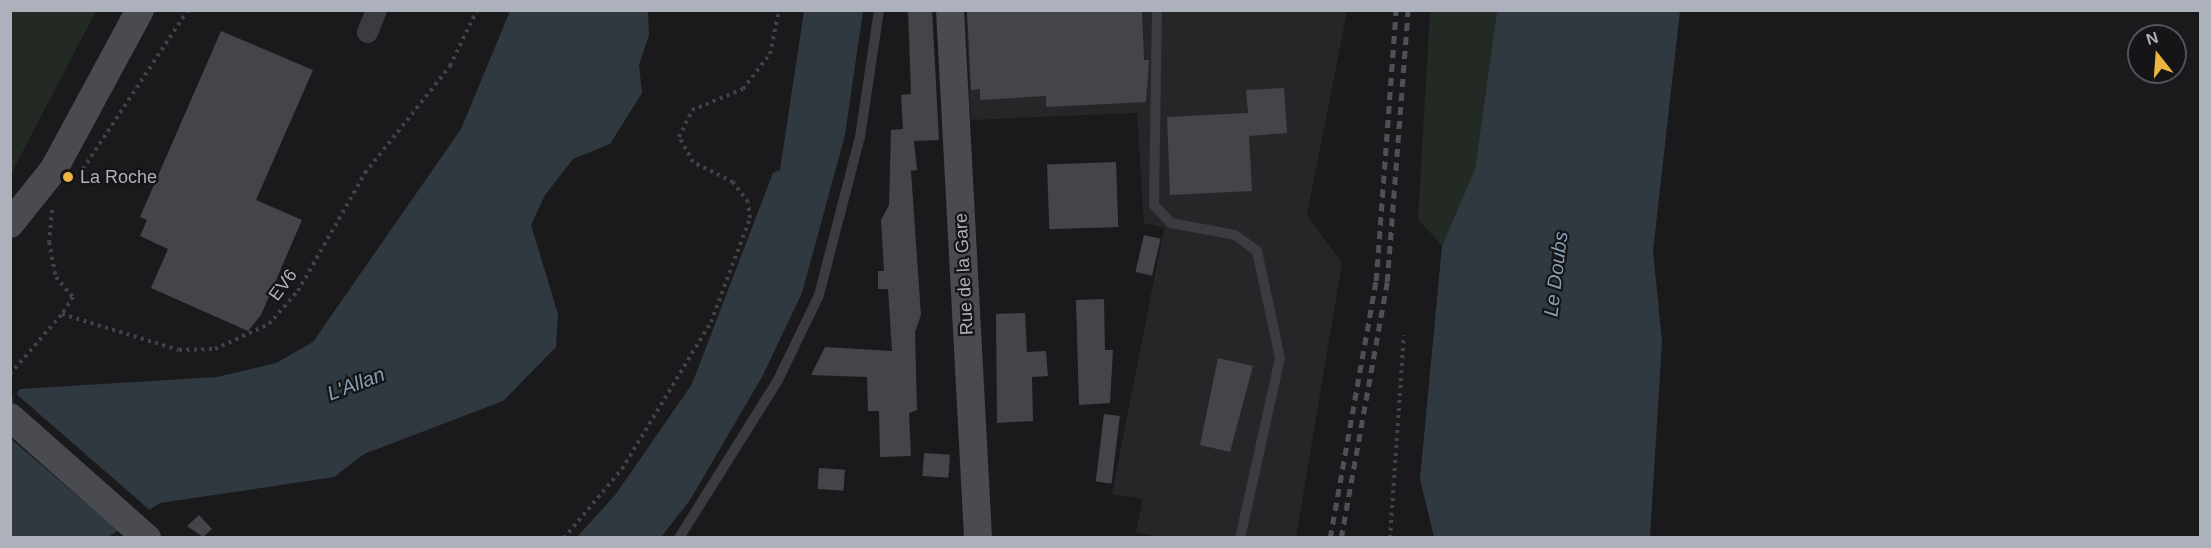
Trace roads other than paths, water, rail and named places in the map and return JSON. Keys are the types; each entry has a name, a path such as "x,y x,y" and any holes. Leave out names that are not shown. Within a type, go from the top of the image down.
{"main road":[{"path":"10,224 54,169 140,10"},
{"name":"Rue de la Gare","path":"950,10 978,537"},
{"path":"10,417 147,537"}],"street":[{"path":"367,32 376,10"}],"lane":[{"path":"679,537 778,380 819,295 860,136 879,10"},
{"path":"1157,10 1154,205 1171,223 1234,235 1257,251 1280,357 1240,537"}],"water":[{"name":"L'Allan","path":"510,11 648,11 649,35 639,65 642,93 610,144 573,159 545,195 531,225 558,314 556,347 503,401 364,454 334,477 160,503 108,537 11,538 11,401 20,389 217,377 276,363 313,342 461,129"},
{"path":"804,11 863,11 845,135 802,293 762,377 690,500 661,537 577,537 616,494 692,384 773,173 780,170"},
{"name":"Le Doubs","path":"1497,11 1680,11 1653,251 1662,341 1650,537 1434,537 1420,479 1442,246 1475,169"}],"railway":[{"path":"1330,538 1376,281 1396,10"},
{"path":"1341,538 1387,282 1408,10"}],"place":[{"name":"La Roche","path":"68,177"}]}
